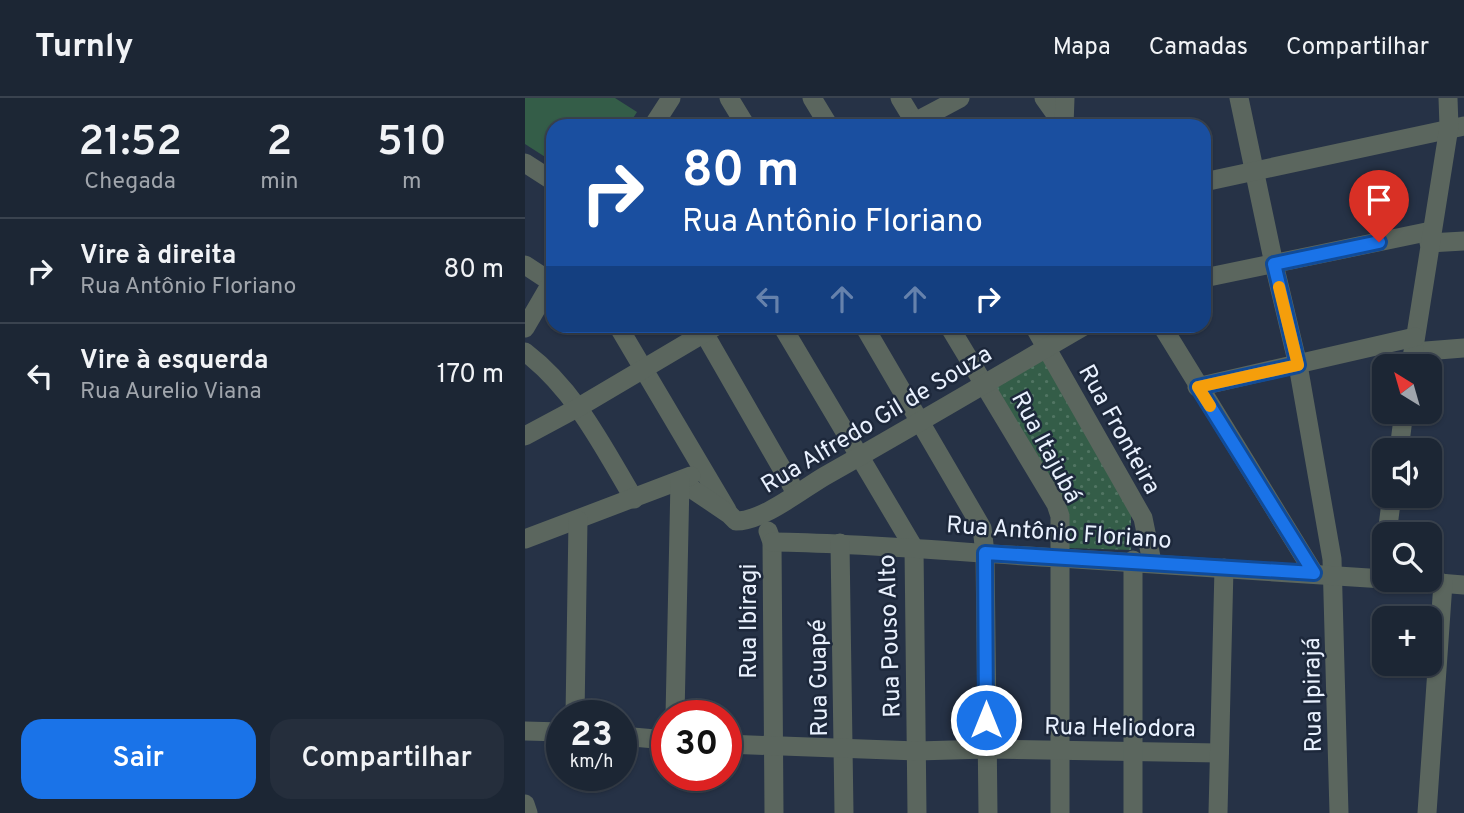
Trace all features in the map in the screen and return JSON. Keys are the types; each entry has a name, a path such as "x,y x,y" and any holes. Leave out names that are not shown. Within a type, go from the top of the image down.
{"street":[{"path":"662,119 671,98"},
{"path":"729,98 742,119"},
{"path":"812,98 825,119"},
{"path":"900,98 913,119"},
{"path":"924,119 960,98"},
{"name":"Rua Ipirajá","path":"1239,98 1298,365 1324,574 1339,813"},
{"path":"1413,352 1430,237 1457,126 1448,98"},
{"path":"1055,100 1062,119"},
{"path":"1211,180 1457,126"},
{"path":"525,163 546,176"},
{"path":"1211,277 1430,237 1464,241"},
{"path":"525,265 546,277"},
{"path":"525,328 546,291"},
{"path":"622,333 729,514"},
{"path":"525,436 579,407 699,333"},
{"path":"710,333 796,493"},
{"name":"Rua Pouso Alto","path":"786,333 914,548 917,813"},
{"path":"868,333 982,528 985,553 988,813"},
{"name":"Rua Itajubá","path":"953,333 1056,504 1060,516 1060,813"},
{"name":"Rua Fronteira","path":"1038,333 1143,518 1132,752 1133,813"},
{"name":"Rua Alfredo Gil de Souza","path":"729,514 736,521 761,516 1072,333"},
{"path":"1166,333 1198,387 1324,574"},
{"path":"1198,387 1298,365 1464,348"},
{"path":"525,352 550,373 579,407 634,499"},
{"path":"525,539 704,471"},
{"path":"680,481 729,514"},
{"path":"675,700 680,481"},
{"name":"Rua Ibiragi","path":"761,516 772,542 774,813"},
{"path":"575,700 578,520"},
{"name":"Rua Antônio Floriano","path":"772,542 840,543 1143,561 1372,578"},
{"name":"Rua Guapé","path":"840,543 844,813"},
{"path":"1218,813 1223,568"},
{"path":"1427,813 1443,583"},
{"name":"Rua Antônio Floriano","path":"1443,583 1464,585"},
{"path":"525,731 546,732"},
{"name":"Rua Heliodora","path":"742,745 917,751 987,748 1219,753"},
{"path":"525,804 529,813"}],"green space":[{"path":"525,98 615,98 637,112 632,119 546,119 546,158 525,144"},
{"path":"1044,357 1131,512 1131,550 1069,548 995,386"}],"slow traffic":[{"path":"1210,406 1198,387 1298,365 1279,287"}],"route":[{"path":"986,720 985,553 1314,573 1198,387 1298,365 1274,264 1379,242"}]}
